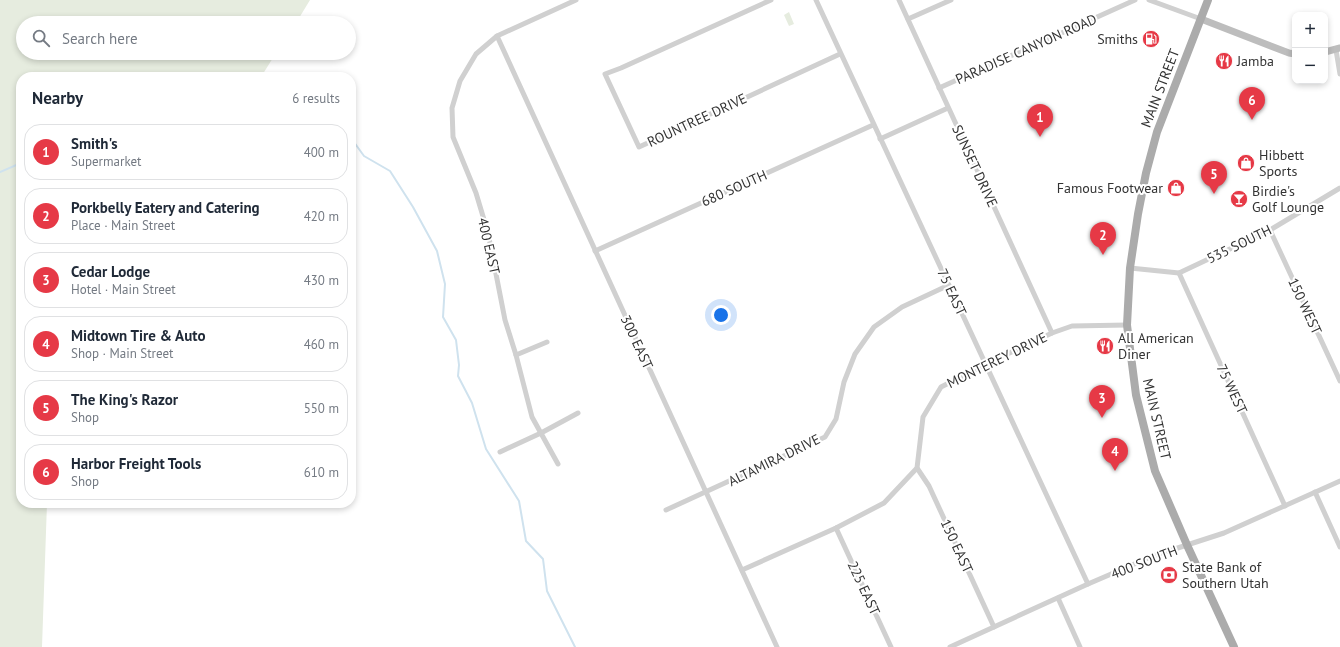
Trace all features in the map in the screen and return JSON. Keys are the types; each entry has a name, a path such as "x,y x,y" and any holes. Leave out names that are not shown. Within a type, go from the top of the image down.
{"main road":[{"name":"MAIN STREET","path":"1208,0 1157,132 1146,173 1130,268 1127,325 1136,395 1155,471 1234,647"},
{"path":"1201,19 1292,54"},
{"path":"1328,51 1338,49"}],"street":[{"name":"400 EAST","path":"558,464 532,417 516,355 505,320 488,233 476,193 454,137 452,108 460,80 476,54 497,36 576,0"},
{"name":"ROUNTREE DRIVE","path":"771,0 605,74 639,147 840,54"},
{"name":"75 EAST","path":"816,0 1088,584"},
{"name":"SUNSET DRIVE","path":"899,0 1052,333"},
{"path":"908,19 951,0"},
{"name":"PARADISE CANYON ROAD","path":"939,88 1135,0"},
{"path":"1149,0 1201,19"},
{"name":"300 EAST","path":"497,36 777,647"},
{"path":"1338,49 1340,74"},
{"path":"880,139 948,108"},
{"name":"680 SOUTH","path":"595,250 873,124"},
{"name":"535 SOUTH","path":"1179,273 1270,230 1340,188"},
{"name":"150 WEST","path":"1270,230 1340,381"},
{"path":"1130,268 1179,273"},
{"name":"75 WEST","path":"1179,273 1285,506"},
{"name":"ALTAMIRA DRIVE","path":"666,510 825,437 836,418 844,382 855,354 874,327 902,307 949,285"},
{"name":"MONTEREY DRIVE","path":"917,468 923,417 941,387 1052,333 1072,326 1127,325"},
{"path":"516,355 547,342"},
{"path":"500,452 578,414"},
{"path":"742,570 836,528 884,503 917,468"},
{"name":"150 EAST","path":"917,468 929,486 994,627"},
{"name":"400 SOUTH","path":"950,647 1153,556 1224,533 1340,481"},
{"path":"1315,492 1340,547"},
{"name":"225 EAST","path":"836,528 891,647"},
{"path":"1058,598 1080,647"}],"shaded area":[{"path":"0,0 310,0 300,16 16,16 16,60 272,60 264,72 16,72 16,508 47,508 42,647 0,647"},
{"path":"789,12 794,24 789,26 784,15"}],"waterway":[{"path":"356,145 364,156 390,171 413,207 437,251 445,284 443,317 456,340 459,365 458,376 472,403 486,449 519,501 526,541 543,559 547,591 575,647"},
{"path":"0,172 16,165"}],"place":[{"name":"Smiths","path":"1151,39"},
{"name":"Jamba","path":"1224,61"},
{"name":"Harbor Freight Tools","path":"1252,120"},
{"name":"Smith's","path":"1040,137"},
{"name":"Hibbett Sports","path":"1246,163"},
{"name":"Famous Footwear","path":"1176,188"},
{"name":"The King's Razor","path":"1214,194"},
{"name":"Birdie's Golf Lounge","path":"1239,199"},
{"name":"Porkbelly Eatery and Catering","path":"1103,255"},
{"name":"All American Diner","path":"1105,346"},
{"name":"Cedar Lodge","path":"1102,418"},
{"name":"Midtown Tire & Auto","path":"1115,471"},
{"name":"State Bank of Southern Utah","path":"1169,575"}]}
